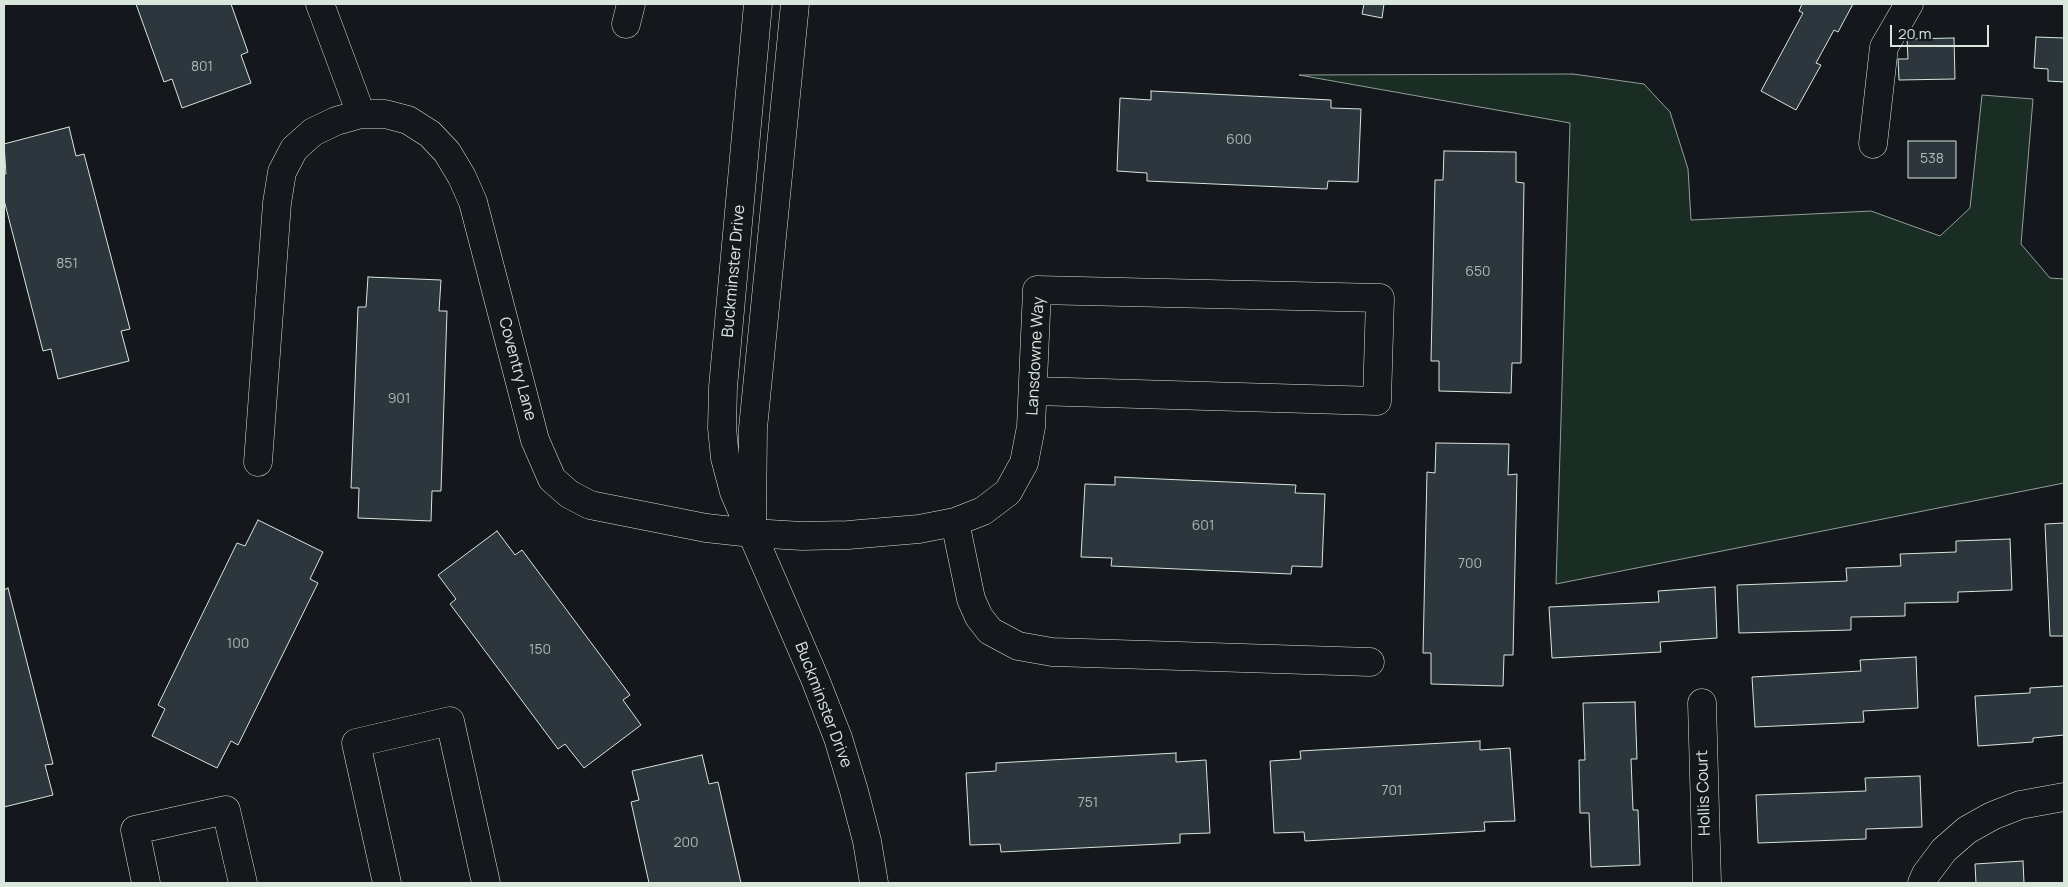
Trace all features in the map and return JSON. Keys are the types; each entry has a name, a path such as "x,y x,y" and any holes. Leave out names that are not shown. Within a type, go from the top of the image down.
{"street":[{"path":"320,4 361,114"},
{"name":"Buckminster Drive","path":"758,4 723,387 722,428 725,458 734,492 838,738 867,841 874,883"},
{"name":"Buckminster Drive","path":"752,534 753,428 795,4"},
{"path":"1873,144 1884,47 1909,4"},
{"name":"Coventry Lane","path":"258,462 277,203 282,172 294,149 313,132 336,121 361,114 385,114 408,120 430,134 447,152 462,177 473,202 535,440 552,479 569,494 590,505 706,528 752,534"},
{"name":"Lansdowne Way","path":"752,534 848,535 919,529 955,522 983,510 1008,492 1024,463 1032,427 1037,290 1380,298 1377,401 1034,391"},
{"path":"955,522 971,598 979,617 990,631 1018,646 1052,652 1370,662"},
{"name":"Hollis Court","path":"1702,703 1707,883"},
{"path":"387,883 356,743 450,721 486,883"},
{"path":"1922,883 1926,874 1944,850 1967,830 1992,816 2020,805 2064,797"},
{"path":"146,883 135,830 226,810 243,883"}],"green space":[{"path":"1573,74 1644,84 1670,112 1688,169 1691,220 1871,211 1940,236 1970,208 1982,95 2033,99 2021,244 2050,278 2064,279 2064,483 1556,584 1570,123 1299,75"}],"building":[{"path":"136,4 231,4 248,52 241,55 251,83 182,108 172,79 164,82"},
{"path":"1364,4 1384,4 1382,18 1362,14"},
{"path":"1802,4 1853,4 1838,32 1834,30 1816,63 1821,65 1796,110 1761,91 1803,13 1799,11"},
{"path":"2036,37 2064,38 2064,82 2048,81 2048,69 2034,68"},
{"path":"1954,38 1955,79 1899,80 1898,59 1908,59 1907,39"},
{"path":"1151,91 1331,100 1331,108 1361,109 1358,182 1328,181 1327,189 1147,181 1147,173 1117,171 1120,98 1151,100"},
{"path":"69,127 76,156 84,154 130,329 121,331 129,361 58,379 51,349 43,351 4,200 4,174 6,174 4,144"},
{"path":"1908,141 1956,141 1956,178 1908,178"},
{"path":"1444,151 1516,152 1516,182 1524,183 1521,363 1512,363 1511,393 1439,391 1439,361 1431,361 1435,180 1443,180"},
{"path":"368,277 441,280 439,311 447,311 441,491 432,491 431,521 358,518 359,488 351,488 358,307 366,307"},
{"path":"1436,443 1509,444 1508,475 1517,474 1513,655 1504,655 1503,686 1431,684 1431,653 1423,653 1427,472 1435,473"},
{"path":"1115,477 1296,485 1295,493 1325,494 1322,567 1292,566 1291,574 1111,566 1112,558 1081,557 1085,484 1115,485"},
{"path":"258,520 323,552 310,579 318,583 238,745 231,741 217,768 152,736 165,709 158,705 237,543 245,546"},
{"path":"2064,523 2064,636 2050,636 2045,524"},
{"path":"497,531 515,555 522,550 630,695 623,700 641,725 584,768 565,744 558,749 450,604 456,599 438,575"},
{"path":"2010,539 2012,590 1958,592 1958,602 1905,603 1905,616 1851,617 1851,630 1739,633 1737,585 1847,581 1846,568 1901,566 1900,554 1956,552 1956,541"},
{"path":"1715,587 1717,638 1660,642 1661,652 1552,658 1549,607 1659,602 1658,591"},
{"path":"8,588 53,764 45,765 53,795 4,807 4,590"},
{"path":"1916,657 1918,708 1863,711 1864,722 1755,727 1752,677 1861,671 1860,660"},
{"path":"2064,686 2064,735 2033,738 2033,742 1978,746 1975,696 2030,693 2030,688"},
{"path":"1635,702 1637,759 1631,759 1633,810 1638,810 1640,865 1591,867 1589,813 1580,813 1579,760 1585,760 1583,703"},
{"path":"1480,741 1480,750 1510,748 1515,821 1484,822 1485,831 1305,841 1304,832 1274,833 1270,761 1301,759 1300,751"},
{"path":"1176,753 1176,762 1206,760 1210,833 1180,834 1180,843 1001,852 1000,844 970,845 966,773 996,771 996,763"},
{"path":"702,755 709,784 718,782 741,883 649,883 631,802 639,800 632,771"},
{"path":"1920,776 1922,827 1866,829 1866,839 1758,843 1756,795 1866,791 1865,778"},
{"path":"2023,861 2024,883 1976,883 1975,864"}]}
